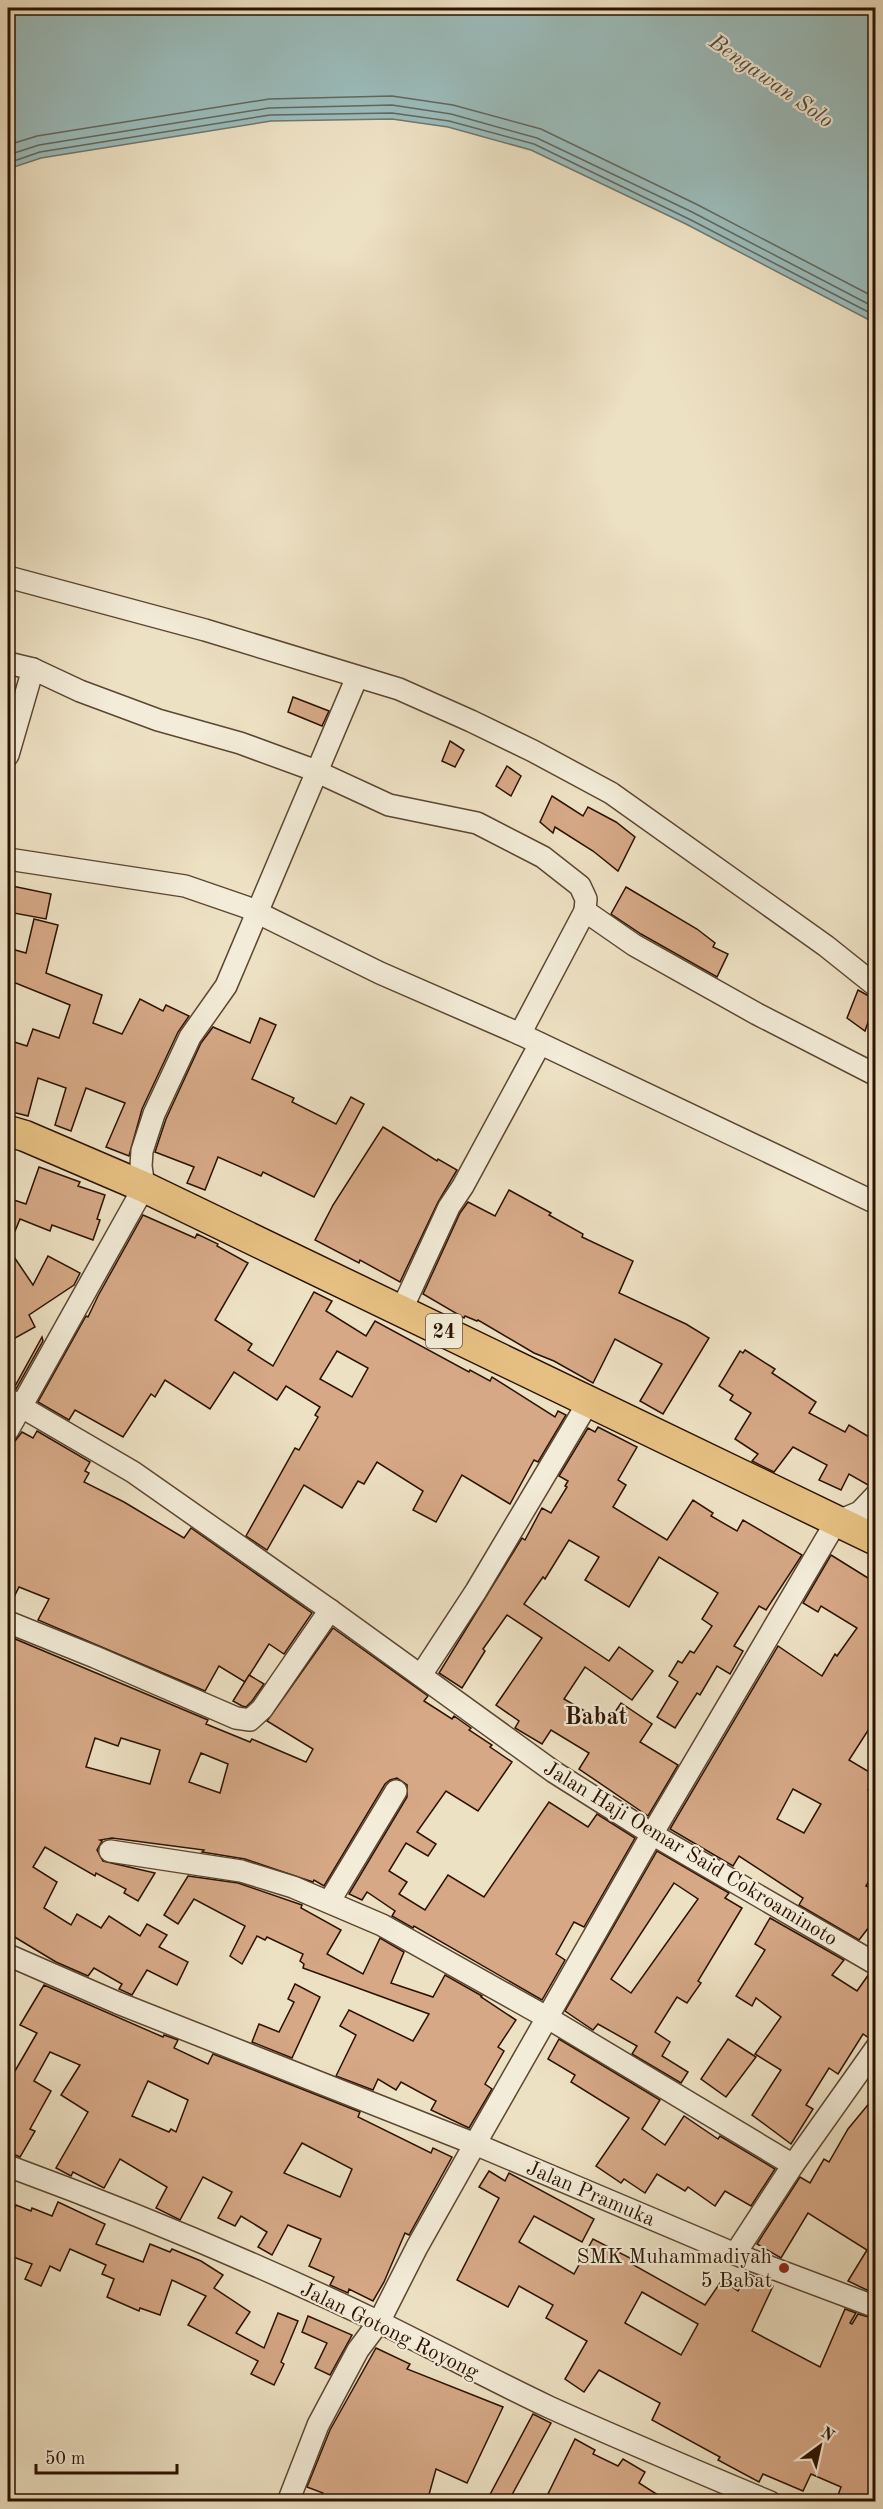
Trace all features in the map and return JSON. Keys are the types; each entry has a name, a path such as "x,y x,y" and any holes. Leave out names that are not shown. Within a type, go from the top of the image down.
{"highway":[{"name":"24","path":"8,1131 25,1136 144,1187 876,1540"}],"street":[{"path":"8,577 205,630 399,689 471,721 533,751 611,794 826,946 876,986"},
{"path":"8,663 33,669 80,691 158,720 240,743 316,771 389,805 477,823 543,857 580,886 586,899 585,910 520,1034"},
{"path":"8,755 14,702 33,669"},
{"path":"8,1430 14,1403 144,1187 141,1166 142,1151 154,1114 190,1037 226,986 357,677"},
{"path":"8,859 185,886 257,912 380,973 520,1034 876,1203"},
{"path":"585,910 644,951 767,1019 876,1075"},
{"path":"401,1311 448,1207 463,1186 540,1044"},
{"path":"420,1675 476,1591 589,1401"},
{"name":"Jalan Haji Oemar Said Cokroaminoto","path":"14,1403 133,1472 330,1610 554,1772 652,1834 876,1964"},
{"path":"288,2502 318,2426 358,2350 379,2322 417,2247 652,1834 836,1522 860,1512 876,1495"},
{"path":"8,1623 95,1656 236,1718 250,1720 262,1709 330,1610"},
{"path":"329,1902 396,1791"},
{"path":"110,1851 241,1871 293,1887 382,1925 548,2018 792,2165"},
{"name":"Jalan Pramuka","path":"8,1955 118,2003 475,2144 735,2254 876,2307"},
{"path":"735,2254 792,2165 876,2048"},
{"name":"Jalan Gotong Royong","path":"8,2166 175,2231 379,2322 442,2356 547,2406 770,2502"}],"water":[{"name":"Bengawan Solo","path":"8,8 875,8 875,323 686,224 531,150 448,127 392,119 271,121 41,158 8,169"}],"building":[{"path":"293,697 329,711 322,726 288,712"},
{"path":"450,741 464,750 455,767 442,761"},
{"path":"507,766 521,776 511,796 496,786"},
{"path":"552,796 583,816 588,807 616,822 635,837 618,871 593,851 555,827 553,833 540,822"},
{"path":"12,886 51,894 46,919 8,912"},
{"path":"626,887 697,929 715,943 713,947 728,954 717,977 641,934 611,914"},
{"path":"34,919 58,925 46,973 102,995 93,1023 122,1034 140,999 163,1011 166,1005 189,1016 178,1032 142,1109 129,1156 106,1147 125,1103 86,1088 71,1131 55,1125 66,1088 38,1078 28,1116 8,1111 8,1040 27,1046 33,1029 59,1038 70,1005 8,980 8,948 26,953"},
{"path":"858,990 876,1000 865,1031 847,1018"},
{"path":"260,1018 276,1025 252,1079 294,1098 292,1102 336,1124 351,1097 364,1104 314,1197 263,1172 261,1176 218,1157 205,1190 187,1183 194,1167 155,1152 166,1119 201,1043 213,1027 250,1043"},
{"path":"383,1127 437,1161 438,1159 457,1170 438,1202 400,1282 360,1260 359,1263 315,1240 333,1205"},
{"path":"39,1167 80,1182 78,1186 105,1195 93,1240 52,1225 50,1231 20,1219 8,1248 8,1198 26,1204"},
{"path":"509,1190 551,1213 549,1215 583,1234 582,1237 633,1261 619,1293 686,1324 709,1338 663,1414 640,1401 662,1364 615,1339 593,1383 554,1361 534,1353 478,1320 465,1316 464,1318 423,1294 460,1213 468,1202 495,1216"},
{"path":"143,1215 195,1238 197,1234 248,1263 215,1320 252,1344 248,1350 273,1366 314,1292 332,1301 326,1311 366,1336 375,1321 469,1372 470,1370 490,1381 492,1377 555,1417 558,1411 566,1415 538,1462 534,1460 510,1504 462,1475 436,1522 413,1510 423,1491 377,1462 364,1484 358,1481 342,1508 304,1485 267,1550 246,1536 295,1448 299,1450 318,1417 315,1415 320,1407 286,1386 277,1400 234,1372 210,1409 165,1380 155,1397 151,1394 123,1437 75,1410 69,1420 38,1402","holes":["337,1351 368,1368 352,1397 320,1379"]},
{"path":"8,1248 33,1285 48,1256 80,1273 74,1285 29,1315 35,1327 8,1342"},
{"path":"42,1337 43,1341 16,1389 14,1388"},
{"path":"745,1350 775,1369 772,1373 816,1402 809,1413 845,1432 849,1425 876,1441 876,1483 868,1485 849,1474 841,1490 819,1480 827,1465 793,1447 774,1472 752,1461 758,1454 735,1439 751,1413 730,1400 733,1395 719,1386 740,1351 743,1353"},
{"path":"598,1427 637,1447 618,1480 626,1485 613,1507 667,1540 693,1500 713,1513 711,1516 737,1531 743,1520 802,1555 766,1610 759,1606 734,1646 743,1651 730,1674 717,1666 700,1695 697,1693 675,1728 657,1717 678,1682 669,1676 678,1661 682,1663 690,1651 694,1653 712,1626 702,1619 718,1593 659,1557 629,1607 585,1580 599,1557 569,1540 545,1579 543,1577 524,1604 609,1661 619,1647 653,1671 632,1700 585,1667 564,1699 607,1724 621,1703 652,1724 640,1742 678,1765 648,1816 579,1769 589,1753 551,1730 542,1744 515,1728 519,1721 496,1705 542,1638 507,1615 483,1649 485,1651 462,1688 439,1673 522,1538 525,1540 542,1508 551,1513 567,1487 565,1486 568,1481 559,1476 588,1428 595,1432"},
{"path":"37,1431 90,1462 85,1471 89,1473 84,1482 124,1502 184,1538 191,1528 312,1613 284,1654 269,1644 245,1682 219,1666 205,1691 38,1620 49,1599 19,1587 8,1609 8,1443 15,1441 22,1432 33,1438"},
{"path":"831,1555 876,1583 876,1718 849,1760 876,1776 868,1790 876,1795 876,1870 866,1886 876,1891 876,1918 859,1940 799,1905 803,1898 739,1856 733,1866 670,1829 778,1646 822,1676 835,1654 837,1656 857,1628 821,1606 818,1612 803,1603","holes":["793,1789 821,1804 804,1833 777,1819"]},
{"path":"333,1628 428,1696 424,1701 452,1719 454,1716 471,1728 469,1730 492,1745 490,1747 512,1762 478,1811 446,1791 417,1832 436,1844 428,1856 406,1843 389,1871 407,1882 399,1894 425,1910 448,1875 484,1897 549,1802 588,1827 597,1814 635,1838 584,1927 574,1922 556,1954 565,1960 542,2000 414,1926 413,1928 392,1916 395,1911 367,1892 362,1900 349,1894 407,1797 407,1785 397,1778 385,1784 324,1886 314,1880 313,1882 245,1859 202,1852 204,1850 112,1838 100,1840 102,1841 97,1850 103,1861 155,1873 138,1901 124,1893 126,1889 96,1873 95,1876 45,1847 33,1867 57,1882 44,1908 71,1925 77,1914 101,1928 109,1916 140,1936 147,1924 167,1935 159,1947 188,1962 177,1985 147,1970 132,1995 119,1989 122,1984 94,1968 88,1976 56,1962 8,1933 8,1636 208,1720 206,1724 250,1742 252,1739 306,1762 313,1749 267,1721","holes":["95,1738 118,1746 121,1738 160,1750 150,1784 86,1767","201,1753 228,1764 220,1793 189,1782"]},
{"path":"249,1675 264,1684 246,1707 233,1701"},
{"path":"657,1851 729,1893 725,1898 742,1908 698,1981 701,1983 687,2003 677,1997 655,2032 670,2042 662,2056 688,2072 681,2083 632,2054 637,2046 598,2024 593,2030 565,2011","holes":["674,1883 698,1899 631,1993 611,1979"]},
{"path":"188,1876 238,1883 302,1905 301,1908 341,1930 327,1954 363,1974 380,1938 404,1952 391,1983 433,1997 445,1975 482,1996 516,2020 498,2047 504,2051 485,2084 492,2089 469,2128 431,2110 436,2101 401,2082 396,2090 378,2079 373,2090 336,2076 356,2035 340,2026 349,2010 413,2041 429,2014 303,1968 304,1964 300,1961 303,1954 267,1937 265,1940 257,1936 242,1964 230,1956 245,1926 194,1899 178,1924 164,1915"},
{"path":"770,1918 844,1960 832,1975 857,1991 869,1974 876,1977 876,2030 869,2038 863,2034 838,2074 829,2068 806,2105 813,2109 791,2144 752,2115 781,2070 755,2054 781,2017 756,1998 752,2006 736,1996 765,1950 755,1944"},
{"path":"295,1984 320,1997 292,2058 252,2042 259,2024 279,2032 294,2002 288,1999"},
{"path":"44,1985 163,2037 164,2035 178,2040 174,2048 208,2064 213,2054 360,2112 358,2117 431,2153 433,2148 452,2157 409,2235 405,2233 384,2282 373,2301 349,2289 348,2293 330,2285 334,2277 309,2266 321,2239 288,2225 272,2255 258,2247 267,2232 241,2216 235,2226 218,2218 232,2192 203,2177 180,2220 156,2208 167,2187 120,2159 104,2188 73,2172 71,2176 56,2168 88,2112 61,2095 80,2065 50,2052 34,2081 51,2091 30,2129 35,2131 20,2157 8,2152 8,2083 37,2033 20,2025","holes":["148,2081 188,2100 176,2132 171,2129 169,2132 132,2116","302,2143 352,2169 340,2197 284,2173"]},
{"path":"559,2039 660,2100 642,2129 665,2145 684,2116 718,2139 720,2136 775,2169 751,2206 725,2191 715,2206 688,2187 685,2191 657,2174 645,2193 624,2179 621,2183 596,2166 629,2118 571,2082 575,2075 548,2059"},
{"path":"728,2039 756,2057 726,2097 701,2079"},
{"path":"876,2095 876,2281 869,2291 848,2281 867,2250 808,2213 781,2258 757,2244 800,2177 810,2183 824,2159 829,2162 848,2129"},
{"path":"489,2171 505,2181 509,2173 594,2219 582,2242 534,2216 519,2242 574,2274 593,2239 632,2259 630,2263 705,2305 722,2280 738,2291 747,2273 773,2286 752,2331 820,2367 845,2309 856,2313 850,2323 852,2324 858,2314 876,2319 876,2502 846,2502 837,2498 841,2487 811,2474 803,2491 763,2474 759,2482 718,2460 720,2457 652,2420 660,2403 599,2370 584,2392 565,2379 587,2341 546,2318 553,2305 519,2286 508,2307 457,2280 499,2198 479,2187","holes":["642,2292 698,2324 681,2355 625,2323"]},
{"path":"58,2202 105,2224 96,2244 143,2262 150,2244 170,2252 172,2249 201,2261 223,2275 214,2288 250,2312 236,2333 264,2348 278,2313 298,2321 281,2362 284,2364 274,2385 251,2374 258,2361 188,2325 206,2296 172,2280 160,2315 140,2308 139,2311 107,2297 114,2279 102,2274 106,2265 70,2249 60,2271 50,2266 41,2286 25,2279 32,2264 8,2255 8,2226 16,2205 31,2211 32,2208 52,2216"},
{"path":"308,2316 352,2335 330,2375 315,2368 327,2343 302,2332"},
{"path":"376,2348 410,2364 407,2369 503,2407 467,2483 436,2469 427,2502 331,2502 321,2496 323,2493 307,2487 330,2430"},
{"path":"533,2414 551,2423 508,2502 486,2502"},
{"path":"575,2439 595,2450 593,2454 618,2466 623,2459 645,2472 639,2483 669,2502 544,2502"}],"place":[{"name":"SMK Muhammadiyah 5 Babat","path":"784,2268"}],"district":[{"name":"Babat","path":"596,1716"}]}
